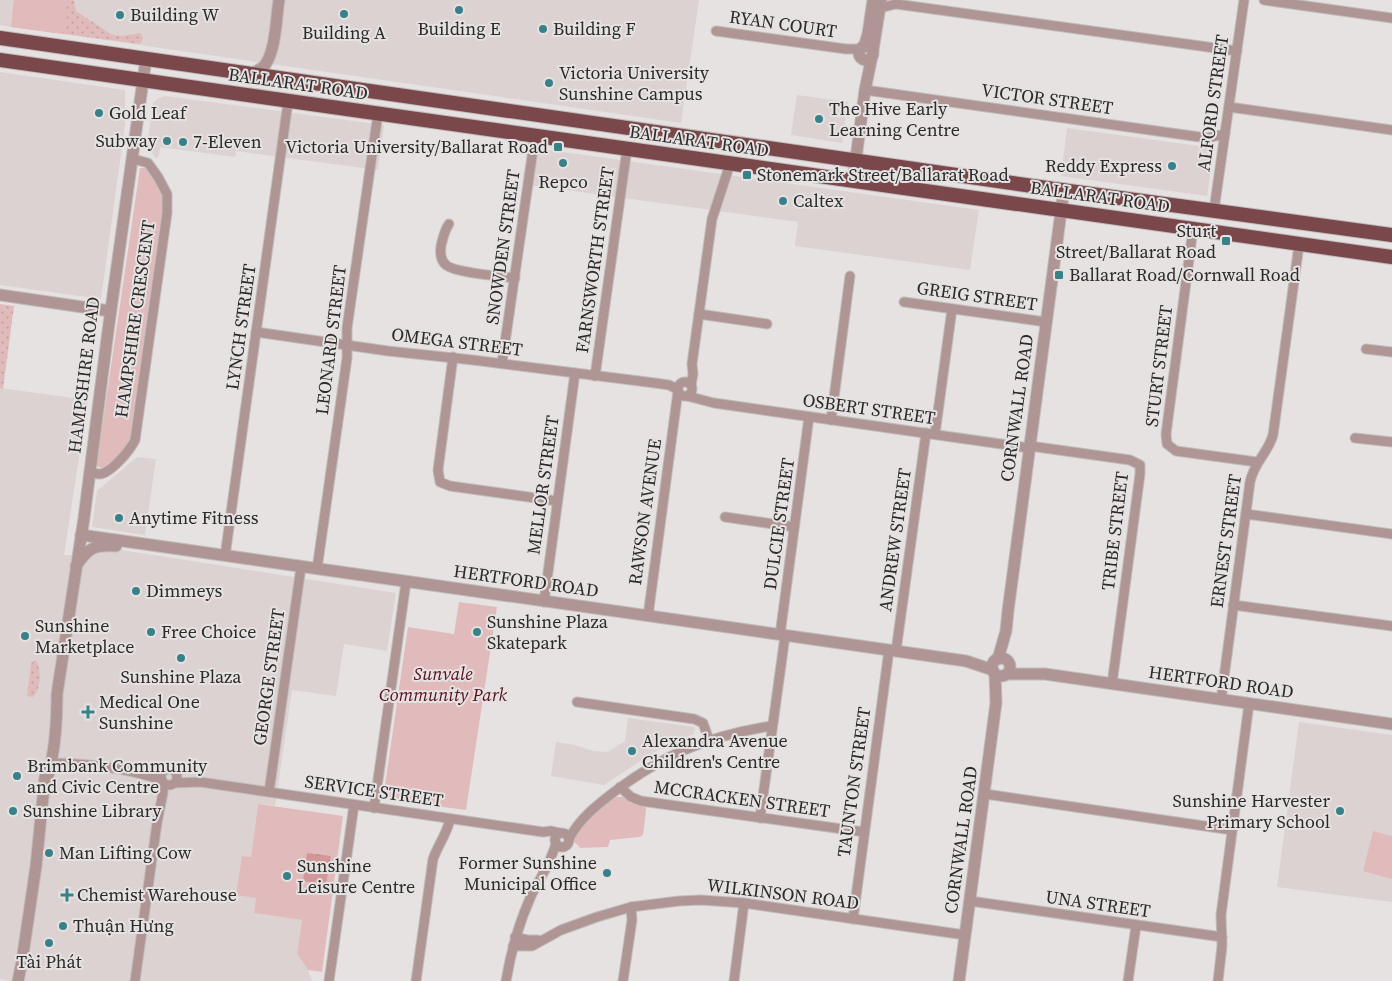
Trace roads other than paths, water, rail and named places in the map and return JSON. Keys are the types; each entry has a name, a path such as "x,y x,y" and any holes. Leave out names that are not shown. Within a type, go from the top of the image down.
{"highway":[{"name":"BALLARAT ROAD","path":"0,38 855,160 1392,234"},
{"name":"BALLARAT ROAD","path":"0,60 143,82 883,184 1392,257"},
{"path":"216,92 224,82 227,70"}],"street":[{"path":"252,74 266,64 272,47 279,0"},
{"name":"ALFORD STREET","path":"1214,210 1244,0"},
{"path":"1264,0 1325,4 1392,18"},
{"path":"853,181 865,90 865,52 878,3 893,2 1237,51"},
{"name":"RYAN COURT","path":"716,31 865,52"},
{"path":"272,47 275,69 282,78"},
{"name":"HAMPSHIRE ROAD","path":"45,784 49,774 57,713 57,694 81,535 110,311 146,59"},
{"name":"VICTOR STREET","path":"865,90 1207,138 1224,134"},
{"name":"LYNCH STREET","path":"225,556 288,102"},
{"path":"1229,107 1392,130"},
{"name":"LEONARD STREET","path":"317,569 347,358 347,328 378,114"},
{"name":"SNOWDEN STREET","path":"502,363 535,136"},
{"name":"FARNSWORTH STREET","path":"595,376 628,149"},
{"name":"HAMPSHIRE CRESCENT","path":"89,473 99,474 108,471 130,450 135,440 167,213 167,194 158,177 148,163 133,159"},
{"path":"684,389 692,364 712,219 730,164"},
{"name":"CORNWALL ROAD","path":"959,981 1064,189"},
{"path":"449,224 445,230 441,250 442,259 447,266 457,270 515,278"},
{"name":"STURT STREET","path":"1193,229 1166,434 1167,444 1176,451 1257,462"},
{"name":"ERNEST STREET","path":"1221,700 1252,472 1268,447 1273,435 1299,244"},
{"path":"831,420 850,276"},
{"path":"0,295 110,311"},
{"name":"GREIG STREET","path":"904,302 1046,322"},
{"name":"ANDREW STREET","path":"892,651 952,309"},
{"path":"699,314 767,324"},
{"name":"OMEGA STREET","path":"256,332 575,374 655,382 684,389"},
{"path":"1366,349 1392,352"},
{"path":"452,357 438,470 440,482 450,486 557,501"},
{"name":"MELLOR STREET","path":"544,602 575,374"},
{"name":"OSBERT STREET","path":"684,389 705,400 809,417 1030,447"},
{"name":"RAWSON AVENUE","path":"648,616 676,412 684,389"},
{"name":"DULCIE STREET","path":"760,818 794,527 809,417"},
{"path":"1355,438 1392,442"},
{"name":"TRIBE STREET","path":"1030,447 1130,460 1140,465 1112,684"},
{"path":"1246,514 1392,534"},
{"path":"725,517 794,527"},
{"name":"HERTFORD ROAD","path":"81,535 1392,724"},
{"path":"75,568 84,554 95,546 143,543"},
{"name":"GEORGE STREET","path":"269,792 301,567"},
{"path":"374,808 406,582"},
{"path":"1233,604 1392,626"},
{"name":"TAUNTON STREET","path":"853,919 864,832 892,651"},
{"name":"HAMPSHIRE ROAD","path":"18,981 29,914 45,784 48,735 57,694"},
{"path":"577,702 694,719 703,724 709,740"},
{"path":"1218,981 1222,953 1221,915 1249,704"},
{"path":"506,981 514,941 532,895 561,839 620,787 662,760 709,740 771,726"},
{"name":"SERVICE STREET","path":"51,759 543,832 561,839"},
{"path":"135,981 161,802 171,791 169,776"},
{"name":"MCCRACKEN STREET","path":"620,787 630,798 641,801 864,832"},
{"path":"985,794 1232,830"},
{"path":"329,981 354,805"},
{"path":"416,981 433,859 436,849 447,831 450,819"},
{"name":"WILKINSON ROAD","path":"514,941 541,939 582,922 631,908 701,900 744,903 965,935"},
{"name":"UNA STREET","path":"970,902 1222,937"},
{"path":"734,981 744,903"},
{"path":"623,981 632,920 631,908"},
{"path":"1128,981 1136,926"}],"water":[{"path":"307,853 331,856 326,884 303,881"}],"place":[{"name":"Building E","path":"459,10"},
{"name":"Building A","path":"344,14"},
{"name":"Building W","path":"120,15"},
{"name":"Building F","path":"543,29"},
{"name":"Victoria University Sunshine Campus","path":"549,83"},
{"name":"Gold Leaf","path":"99,113"},
{"name":"The Hive Early Learning Centre","path":"819,119"},
{"name":"Subway","path":"167,141"},
{"name":"7-Eleven","path":"183,142"},
{"name":"Victoria University/Ballarat Road","path":"558,147"},
{"name":"Repco","path":"563,163"},
{"name":"Reddy Express","path":"1172,166"},
{"name":"Stonemark Street/Ballarat Road","path":"747,175"},
{"name":"Caltex","path":"783,201"},
{"name":"Sturt Street/Ballarat Road","path":"1226,241"},
{"name":"Ballarat Road/Cornwall Road","path":"1059,275"},
{"name":"Anytime Fitness","path":"119,518"},
{"name":"Dimmeys","path":"136,591"},
{"name":"Free Choice","path":"151,632"},
{"name":"Sunshine Plaza Skatepark","path":"477,632"},
{"name":"Sunshine Marketplace","path":"25,636"},
{"name":"Sunshine Plaza","path":"181,658"},
{"name":"Medical One Sunshine","path":"88,712"},
{"name":"Alexandra Avenue Children's Centre","path":"632,751"},
{"name":"Brimbank Community and Civic Centre","path":"17,776"},
{"name":"Sunshine Library","path":"13,811"},
{"name":"Sunshine Harvester Primary School","path":"1340,811"},
{"name":"Man Lifting Cow","path":"49,853"},
{"name":"Former Sunshine Municipal Office","path":"607,873"},
{"name":"Sunshine Leisure Centre","path":"287,876"},
{"name":"Chemist Warehouse","path":"67,895"},
{"name":"Thuận Hưng","path":"63,926"},
{"name":"Tài Phát","path":"49,943"}],"park label":[{"name":"Sunvale Community Park","path":"443,684"}]}
